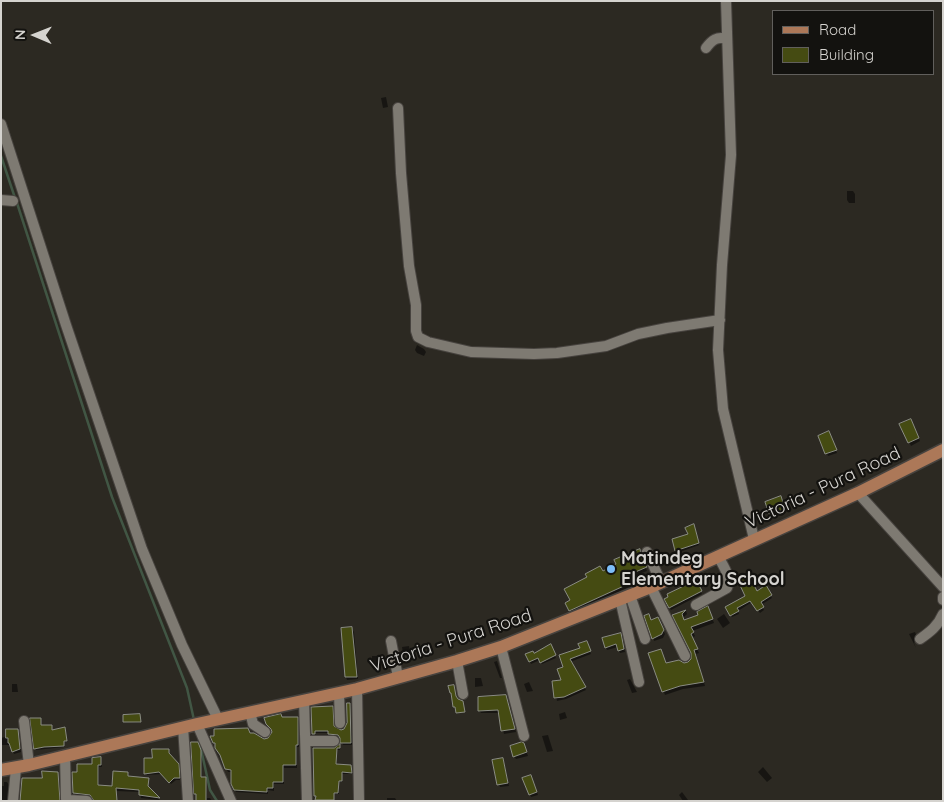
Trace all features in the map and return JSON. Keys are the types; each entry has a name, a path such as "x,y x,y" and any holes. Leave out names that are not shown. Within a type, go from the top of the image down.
{"main road":[{"name":"Victoria - Pura Road","path":"1,770 29,765 218,719 339,693 457,661 500,647 656,585 858,493 943,450"}],"street":[{"path":"726,1 731,155 722,265 718,350 723,409 754,539"},
{"path":"706,48 718,38 727,39"},
{"path":"398,108 401,173 409,266 416,305 416,331 418,337 428,342 470,352 556,354 606,346 638,334 720,320"},
{"path":"1,124 63,316 142,549 182,645 218,719"},
{"path":"1,200 13,200"},
{"path":"858,493 943,587"},
{"path":"647,552 656,585 686,656"},
{"path":"696,605 727,588 729,583 728,577 718,556"},
{"path":"625,597 644,639"},
{"path":"625,597 639,682"},
{"path":"920,639 939,623 943,614"},
{"path":"391,640 398,676"},
{"path":"500,647 524,736"},
{"path":"457,661 463,694"},
{"path":"357,688 359,801"},
{"path":"339,693 340,724"},
{"path":"304,700 307,801"},
{"path":"250,712 253,724 265,732"},
{"path":"24,721 29,765"},
{"path":"197,724 227,799"},
{"path":"183,727 188,801"},
{"path":"306,741 334,741"},
{"path":"65,756 66,799 86,801"},
{"path":"13,801 16,768"},
{"path":"353,801 359,786"}],"building":[{"path":"911,419 919,438 908,443 899,424"},
{"path":"829,431 837,450 825,454 818,436"},
{"path":"781,496 785,509 769,514 765,502"},
{"path":"694,524 699,543 675,551 672,539 688,534 685,528"},
{"name":"Matindeg Elementary School","path":"640,549 647,567 633,573 637,580 569,611 565,603 570,600 564,589 587,577 585,574 600,566 603,571 616,564 614,560"},
{"path":"749,575 757,591 766,585 772,595 761,602 764,607 757,611 750,601 737,608 739,611 730,616 725,607 745,596 738,581"},
{"path":"696,579 702,591 669,608 664,599 668,597 667,594"},
{"path":"708,606 713,619 691,627 694,632 691,634 698,649 694,650 704,682 680,686 662,692 648,653 661,649 666,663 679,660 684,663 688,662 691,659 691,653 672,615 686,610 682,614 684,620 698,615 697,612"},
{"path":"649,614 651,620 658,617 664,630 662,634 652,639 644,616"},
{"path":"352,627 357,677 345,677 341,628"},
{"path":"621,633 624,649 618,651 616,644 605,648 602,638"},
{"path":"587,641 591,651 570,659 586,687 564,697 554,698 552,681 561,680 557,669 563,667 559,655 580,648 578,644"},
{"path":"551,644 556,655 540,663 538,658 529,662 525,654 533,651 534,653"},
{"path":"454,685 456,696 463,701 465,712 456,713 455,707 453,707 448,686"},
{"path":"506,695 515,729 501,731 498,710 478,711 478,697"},
{"path":"347,703 350,703 351,743 340,743 338,735 328,734 328,731 315,731 315,734 312,734 311,707 333,706 334,726 341,730 344,729 347,723"},
{"path":"140,714 141,722 123,722 123,715"},
{"path":"281,714 282,717 298,717 296,765 283,765 283,782 273,782 273,788 267,788 267,792 234,790 231,784 231,770 225,769 220,755 215,748 215,743 213,743 210,736 214,736 214,729 248,728 250,733 254,733 264,739 268,738 272,732 264,718"},
{"path":"30,718 41,718 41,725 52,725 52,730 65,727 67,741 64,741 64,746 34,749"},
{"path":"6,729 18,729 20,749 12,752 8,738 6,738"},
{"path":"191,742 198,742 201,750 201,777 206,777 206,801 196,801 196,794 194,794"},
{"path":"522,742 527,752 513,757 510,746"},
{"path":"340,744 340,748 337,748 336,764 351,765 352,773 342,772 342,781 339,781 338,793 334,793 334,800 315,800 313,748 334,748"},
{"path":"152,749 169,749 169,753 179,764 180,778 174,778 169,783 159,772 144,774 144,758 152,758"},
{"path":"101,757 101,765 98,765 98,785 112,786 113,771 128,772 128,776 149,778 148,786 160,798 139,795 139,790 116,788 117,801 94,801 90,795 73,793 72,772 77,772 77,764 92,764 92,758"},
{"path":"503,758 508,783 497,785 492,760"},
{"path":"42,771 58,772 60,801 20,801 22,778 42,778"},
{"path":"531,775 537,792 529,795 522,778"}],"waterway":[{"path":"1,156 15,198"},
{"path":"17,203 112,497 187,688 194,720"},
{"path":"199,740 210,790 217,801"}],"place":[{"name":"Matindeg Elementary School","path":"611,569"}]}
